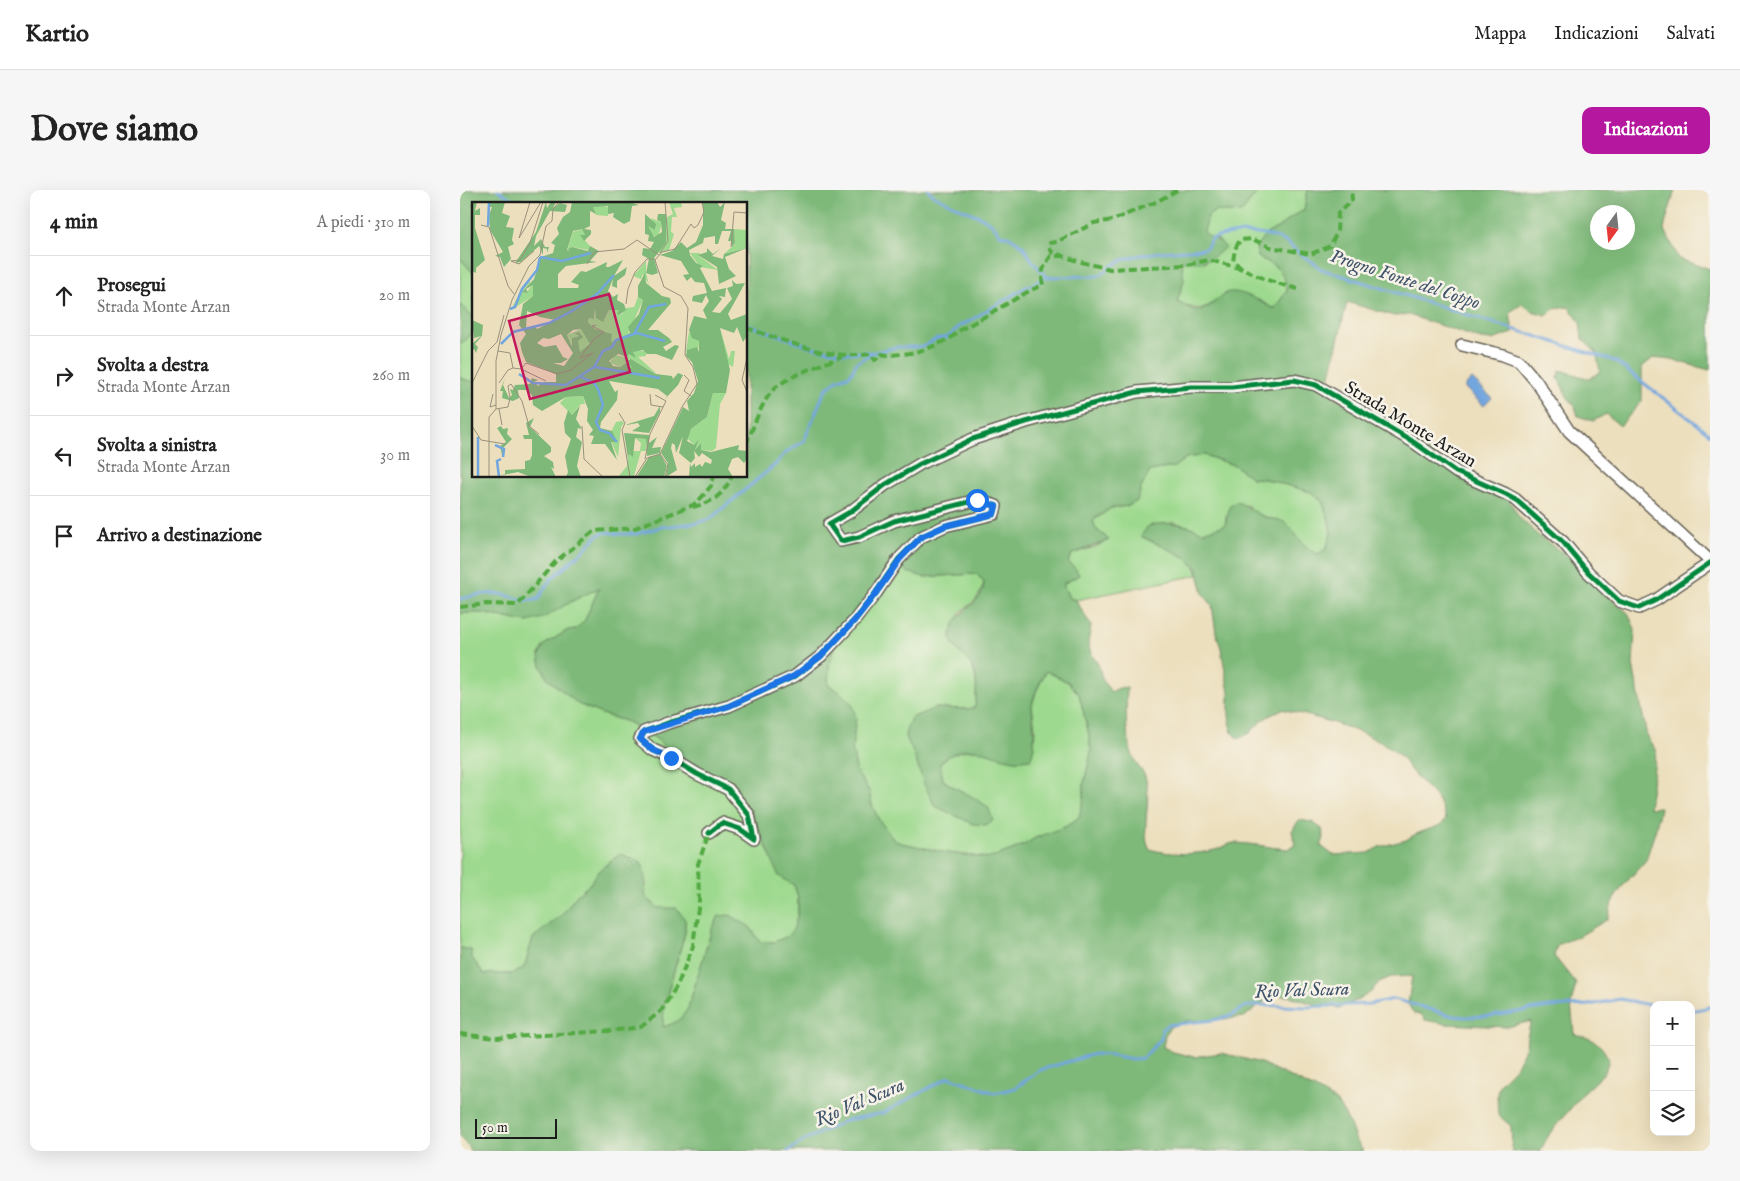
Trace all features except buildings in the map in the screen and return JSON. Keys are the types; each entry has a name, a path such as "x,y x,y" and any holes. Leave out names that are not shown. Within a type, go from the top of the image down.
{"street":[{"name":"Strada Monte Arzan","path":"709,833 722,824 740,829 754,839 749,815 728,789 653,750 640,739 644,732 729,706 794,676 821,656 854,621 900,559 921,537 945,526 994,514 996,506 977,500 894,521 859,537 841,541 830,524 850,512 885,485 920,464 973,439 1074,409 1137,392 1191,386 1232,387 1294,380 1316,385 1412,440 1456,472 1514,499 1562,542 1588,572 1619,601 1639,608 1656,600 1710,562 1569,431 1536,381 1519,361 1462,345"}],"green space":[{"path":"460,190 1259,190 1241,213 1215,211 1208,216 1204,232 1225,247 1220,252 1210,259 1181,262 1184,280 1177,302 1196,310 1201,310 1229,292 1250,296 1274,309 1287,291 1286,284 1278,269 1258,257 1256,248 1266,234 1304,210 1308,190 1675,190 1664,228 1679,259 1710,269 1710,370 1672,360 1653,358 1642,367 1642,401 1620,426 1606,414 1593,421 1578,416 1575,406 1568,398 1558,378 1560,370 1590,379 1600,371 1596,352 1582,339 1580,322 1569,307 1554,309 1546,315 1532,311 1522,304 1510,312 1513,333 1492,340 1481,339 1409,315 1394,316 1347,302 1326,392 1508,498 1519,517 1540,537 1569,557 1605,594 1628,613 1635,629 1633,665 1647,737 1656,751 1649,808 1660,807 1646,860 1622,887 1612,902 1608,919 1581,935 1557,945 1554,956 1576,984 1571,1004 1574,1034 1591,1039 1599,1045 1609,1060 1605,1072 1585,1091 1550,1133 1540,1151 1512,1151 1511,1126 1498,1115 1497,1093 1500,1083 1515,1068 1526,1047 1531,1021 1507,1027 1447,1024 1425,1020 1421,1014 1414,1014 1408,1004 1412,976 1391,977 1379,982 1371,992 1339,1008 1316,1005 1293,997 1273,995 1244,1017 1186,1021 1170,1027 1165,1036 1163,1047 1173,1052 1194,1057 1221,1053 1261,1063 1315,1089 1337,1102 1363,1151 470,1151 460,1138 460,948 471,950 472,958 484,974 511,974 521,970 525,965 533,938 562,915 598,872 620,854 642,863 646,883 645,896 658,908 677,908 685,920 685,933 664,1005 663,1027 678,1020 688,1008 712,929 719,916 730,915 750,927 760,942 774,942 786,937 793,930 798,914 798,897 794,885 779,876 750,809 674,757 657,739 628,722 578,704 548,679 541,666 539,655 544,645 568,630 576,629 585,620 599,588 543,618 527,622 482,613 460,613 460,378 472,381 472,478 748,478 748,202 472,202 472,272 460,258","holes":["1204,455 1236,466 1252,478 1265,479 1311,492 1322,501 1329,520 1331,534 1326,549 1318,554 1308,548 1284,522 1264,517 1237,502 1230,505 1225,525 1203,532 1176,524 1156,524 1148,526 1141,536 1183,556 1197,568 1203,593 1212,605 1229,692 1229,715 1232,733 1238,739 1250,733 1262,720 1282,709 1344,726 1376,739 1401,757 1411,771 1433,794 1444,811 1446,819 1441,825 1416,834 1406,840 1379,847 1369,853 1333,855 1321,846 1324,838 1322,829 1312,822 1299,820 1292,831 1295,844 1288,849 1233,843 1207,852 1174,853 1149,849 1146,832 1147,785 1145,776 1136,763 1129,745 1126,706 1127,687 1111,692 1103,681 1098,664 1091,654 1088,642 1091,626 1076,600 1069,598 1063,584 1079,575 1068,562 1072,554 1109,540 1095,528 1093,520 1111,508 1128,506 1137,501 1150,471 1174,467 1186,458","902,565 907,572 924,577 976,574 984,581 982,592 956,621 951,635 957,650 973,668 975,673 977,685 975,707 969,709 935,708 911,718 905,736 935,806 973,824 986,825 993,820 988,807 943,780 940,763 951,755 968,750 977,750 1015,760 1031,759 1034,739 1032,703 1046,671 1068,682 1079,694 1089,735 1091,753 1084,783 1084,798 1079,817 1067,826 988,858 948,853 901,843 894,840 879,820 872,805 869,791 857,773 852,748 856,718 852,704 840,692 828,685 829,665 837,637 881,577"]},
{"path":"1259,190 1308,190 1304,210 1266,234 1258,257 1278,269 1286,284 1287,291 1274,309 1259,300 1223,295 1202,308 1177,302 1184,280 1181,261 1205,262 1219,240 1203,232 1208,216 1215,211 1241,213"},
{"path":"460,258 472,272 472,317 460,305"},
{"path":"460,305 472,316 472,332 460,344"},
{"path":"472,332 472,381 460,378 460,344 471,335"},
{"path":"1204,455 1236,466 1252,478 1265,479 1311,492 1322,501 1329,520 1331,534 1326,549 1318,554 1308,550 1282,521 1256,513 1247,505 1226,515 1225,525 1203,532 1173,522 1141,536 1182,555 1195,567 1198,575 1076,600 1069,598 1063,584 1079,575 1068,562 1072,554 1095,547 1109,540 1095,528 1093,521 1111,508 1128,506 1137,501 1150,471 1174,467 1186,458"},
{"path":"902,565 924,577 976,574 984,581 976,599 960,612 952,644 967,659 974,672 976,678 975,707 969,709 935,708 905,736 914,753 935,806 988,807 943,779 939,763 949,756 967,750 976,750 1015,760 1034,748 1035,727 1032,706 1046,671 1068,682 1079,694 1089,735 1091,753 1084,783 1084,798 1079,817 1067,826 988,858 948,853 901,843 894,840 879,820 872,805 869,791 857,773 852,748 856,718 828,685 829,665 837,637 881,577"},
{"path":"599,588 585,620 576,629 568,630 544,645 539,655 541,666 548,679 578,704 628,722 657,739 674,757 750,809 779,876 794,885 798,897 798,914 793,931 786,937 774,942 760,943 750,927 719,916 712,929 688,1008 678,1021 662,1027 664,1005 685,933 685,920 658,908 644,896 646,883 610,861 598,872 589,885 577,895 562,915 533,938 525,965 521,970 511,974 484,974 472,958 471,950 460,948 460,613 482,613 527,622"}],"water":[{"path":"1472,379 1492,398 1484,406 1464,387"}],"waterway":[{"path":"498,190 517,202"},
{"path":"928,190 933,195 981,217 992,224 1000,234 1010,237 1023,246 1033,262 1047,277"},
{"name":"Progno Fonte del Coppo","path":"460,599 489,594 504,595 523,600 538,599 550,580 597,536 605,532 636,534 661,527 696,523 710,519 776,464 785,453 804,441 825,390 837,380 850,375 857,362 875,352 897,347 925,346 936,339 948,337 961,325 1026,287 1047,277 1097,276 1120,261 1140,255 1203,249 1207,247 1211,239 1237,233 1267,235 1276,238 1288,243 1321,269 1615,361 1710,434"},
{"path":"748,325 815,348 845,353 871,352"},
{"name":"Rio Val Scura","path":"788,1151 807,1139 847,1120 883,1113 949,1077 995,1093 1015,1088 1040,1070 1094,1054 1132,1059 1143,1058 1161,1039 1162,1029 1168,1025 1214,1020 1232,1015 1244,1007 1259,1005 1306,1007 1370,1004 1394,999 1453,1016 1466,1017 1491,1016 1549,1007 1589,1005 1620,999 1650,1005"},
{"name":"Rio Val Scura","path":"1695,1010 1710,1007"}],"marked path":[{"path":"1177,190 1158,201 1113,220 1094,223 1048,245 1052,252 1077,261 1110,269 1186,265 1209,260 1243,269"},
{"path":"1298,289 1264,278 1240,266 1233,261 1235,249 1240,240 1252,239 1270,247 1311,254 1330,246 1337,232 1338,213 1352,200 1351,190"},
{"path":"748,329 792,344 823,352 855,355 871,354 875,360 882,354 911,353 948,339 962,329 1043,285 1043,269 1051,256 1064,256"},
{"path":"748,439 764,404 777,386 804,371 842,357"},
{"path":"460,607 487,604 518,605 555,562 594,531 635,528 689,507 703,496 711,486 713,478"},
{"path":"693,507 707,503 717,497 731,478"},
{"path":"460,1034 495,1038 609,1031 641,1027 661,1011 678,984 693,946 699,900 698,864 709,833"}],"cycle path":[{"path":"709,833 722,823 740,829 754,839 749,815 728,789 653,750 640,739 644,732 668,723 729,706 795,676 821,656 854,621 899,559 921,537 945,526 994,514 996,506 977,500 894,521 859,537 841,541 829,524 850,512 885,485 920,464 973,439 1026,422 1137,392 1191,387 1232,387 1294,380 1316,385 1412,441 1456,472 1515,499 1563,542 1588,572 1619,601 1639,608 1656,600 1710,563"}],"route":[{"path":"671,758 653,750 640,739 644,732 668,723 729,706 794,676 821,656 854,621 900,559 921,537 945,526 972,521 994,514 996,506 977,500"}]}
